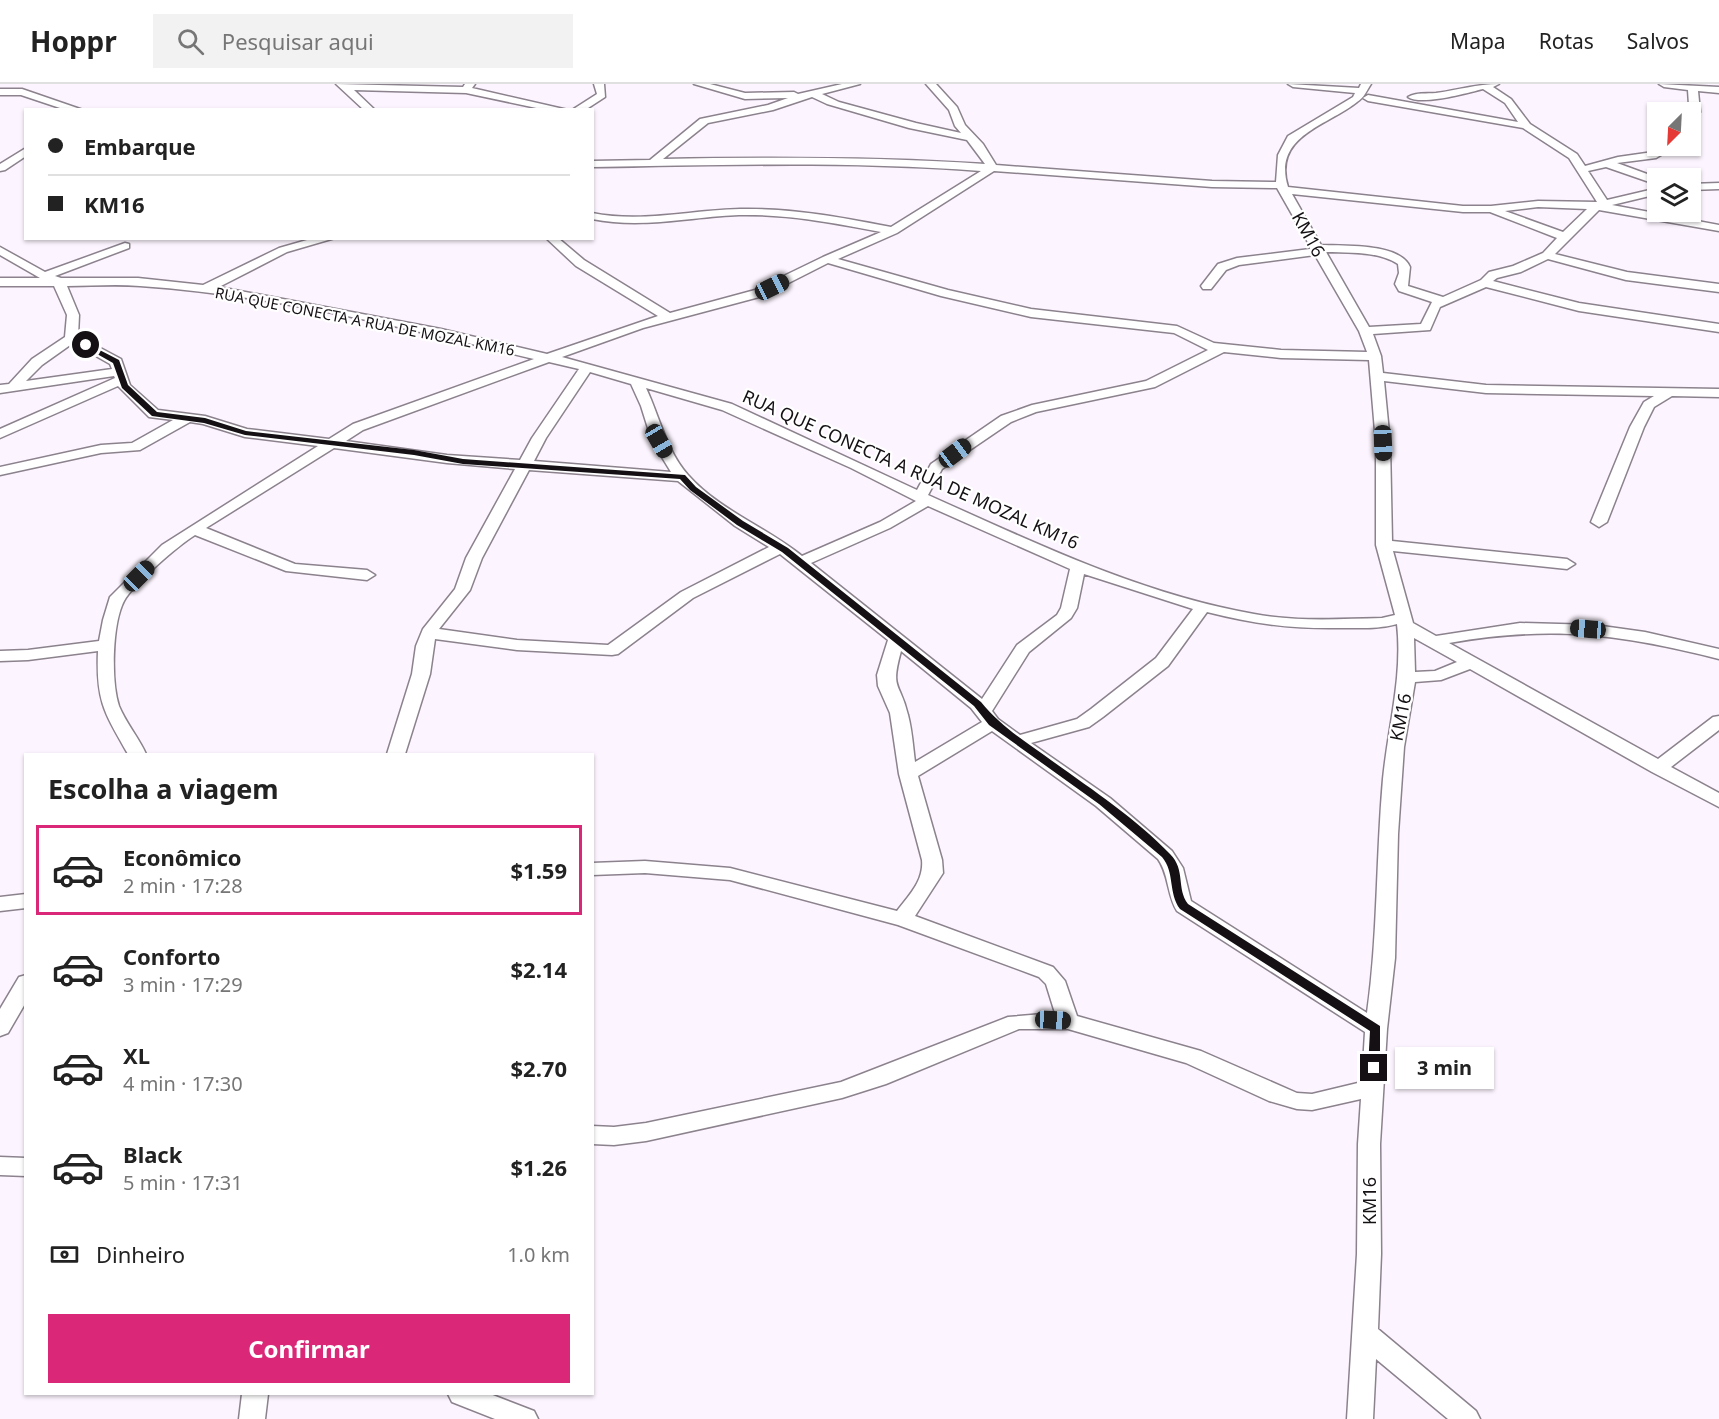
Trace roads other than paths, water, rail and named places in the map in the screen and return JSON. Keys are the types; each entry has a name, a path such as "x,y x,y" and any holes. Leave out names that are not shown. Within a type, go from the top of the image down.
{"street":[{"path":"580,108 602,94 599,84"},
{"path":"699,84 745,96 774,94 802,96"},
{"path":"652,163 704,121 770,108 802,96 855,84"},
{"path":"931,84 954,109 960,126 979,146 992,168"},
{"path":"1293,84 1364,92 1436,96 1491,85 1508,101 1526,126"},
{"path":"1664,84 1719,90"},
{"path":"343,85 433,92 468,87 555,108"},
{"path":"343,85 368,108"},
{"path":"22,92 37,87"},
{"path":"1693,88 1694,102"},
{"path":"0,92 22,92 72,108"},
{"path":"1364,92 1526,126 1573,156 1600,205"},
{"path":"1282,188 1281,160 1286,144 1292,138 1344,108 1364,92"},
{"path":"814,94 833,105 856,109 938,132 969,137"},
{"path":"1,168 24,152"},
{"path":"1581,170 1606,163 1650,156"},
{"path":"594,164 844,162 992,168 1282,188 1491,209 1538,204 1600,205 1719,228"},
{"path":"1606,163 1647,178"},
{"path":"136,753 111,707 108,694 107,645 114,606 118,597 167,548 194,529 357,427 667,316 751,296 827,259 893,231 992,168"},
{"path":"1701,187 1719,186"},
{"name":"KM16","path":"1282,188 1365,331 1375,356 1383,443 1384,544 1405,622 1407,676 1395,747 1388,834 1384,958 1372,1088 1369,1144 1369,1254 1360,1419"},
{"path":"1365,331 1426,327 1431,310 1442,302 1485,283 1493,275 1547,255 1600,205 1647,194"},
{"path":"1491,209 1565,237"},
{"path":"594,216 636,223 710,213 776,213 831,219 893,231"},
{"path":"205,289 274,254 323,240"},
{"path":"552,240 580,263 667,316"},
{"path":"44,276 125,246"},
{"path":"0,250 44,276 57,281 65,292 72,315 72,338"},
{"path":"1207,286 1222,267 1237,262 1316,250 1371,252 1394,256 1401,260 1405,268 1401,284 1403,288 1442,302"},
{"path":"1547,255 1626,276 1719,288"},
{"path":"827,259 994,305 1063,318 1177,330 1204,344 1222,348 1281,354 1375,356"},
{"name":"RUA QUE CONECTA A RUA DE MOZAL KM16","path":"0,282 138,282 205,289 272,299 583,366 727,407 1078,567 1202,608 1254,619 1300,624 1405,622"},
{"path":"1485,283 1570,306 1719,327"},
{"path":"72,338 116,362 124,386 154,414 205,420 245,433 455,460 682,477"},
{"path":"14,386 37,362 72,338"},
{"path":"396,753 421,674 424,646 440,615 462,590 474,558 524,465 583,366 573,359 575,348"},
{"path":"800,562 885,525 923,498 930,475 941,463 981,434 1021,412 1150,384 1222,348"},
{"path":"0,389 45,381 120,375"},
{"path":"0,434 120,375"},
{"path":"1377,376 1486,389 1667,394 1719,393"},
{"path":"637,382 648,406 659,441 682,477 693,488 740,523 800,562 932,667 987,717 1103,802 1166,855 1174,864 1178,898 1184,906 1376,1029"},
{"path":"1599,522 1637,427 1649,405 1667,394"},
{"path":"0,471 101,449 135,447 186,419"},
{"path":"891,483 930,475"},
{"path":"194,529 292,568 367,575"},
{"path":"1384,544 1567,564"},
{"path":"430,633 517,645 612,650 687,595 780,547"},
{"path":"908,774 987,717 1023,649 1063,618 1069,608 1078,567"},
{"path":"1017,741 1083,723 1097,713 1162,662 1202,608"},
{"path":"1405,622 1434,641 1719,801"},
{"path":"1434,641 1519,628 1572,628 1650,637 1719,654"},
{"path":"896,640 886,675 887,686 899,713 908,774 932,860 933,873 902,919"},
{"path":"0,656 28,655 107,645"},
{"path":"1407,676 1427,679 1436,677 1472,661"},
{"path":"1658,768 1719,721"},
{"path":"594,869 645,867 730,874 874,914 902,919 1046,972 1055,981 1068,1021"},
{"path":"0,904 24,901"},
{"path":"0,1029 24,986"},
{"path":"594,1134 614,1136 669,1128 842,1090 878,1078 1016,1022 1039,1020 1068,1021 1193,1057 1277,1095 1297,1101 1312,1102 1372,1088"},
{"path":"0,1166 24,1167"},
{"path":"1365,1334 1467,1419"},
{"path":"252,1419 255,1395"},
{"path":"463,1395 525,1419"}]}
